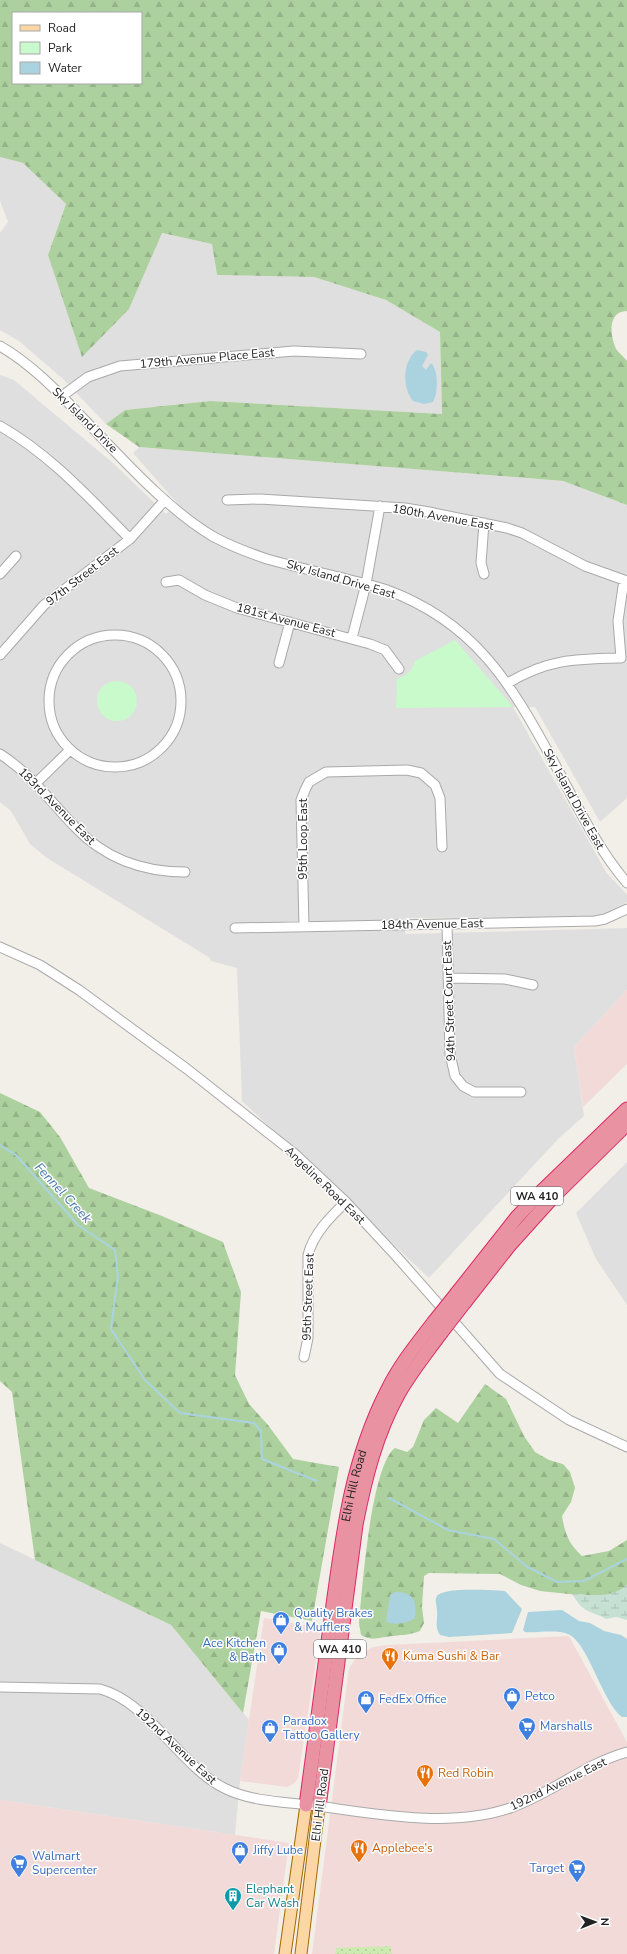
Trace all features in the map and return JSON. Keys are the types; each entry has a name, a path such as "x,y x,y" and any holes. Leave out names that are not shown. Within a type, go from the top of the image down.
{"highway":[{"name":"Elhi Hill Road","path":"306,1805 347,1508 353,1479 361,1455 387,1390 408,1356 437,1328 461,1298 517,1217 627,1109"},
{"name":"Elhi Hill Road","path":"461,1298 554,1196 627,1124"},
{"name":"Elhi Hill Road","path":"319,1807 355,1532 362,1492 380,1435 399,1394 437,1328"}],"main road":[{"name":"Elhi Hill Road","path":"285,1954 306,1805"},
{"name":"Elhi Hill Road","path":"301,1954 319,1807"}],"street":[{"name":"Sky Island Drive","path":"0,346 40,375 165,500"},
{"name":"179th Avenue Place East","path":"62,396 88,377 120,366 294,351 361,354"},
{"path":"0,426 35,448 54,464 130,539"},
{"name":"180th Avenue East","path":"227,500 260,499 380,506 429,512 484,523 522,533 585,566 624,580 618,621 621,658 561,661 532,670 508,683"},
{"name":"97th Street East","path":"1,652 44,605 55,595 130,539 165,500"},
{"name":"Sky Island Drive East","path":"165,500 197,526 230,545 248,553 387,590 413,602 452,626 490,660 508,683 531,721 601,848 627,883"},
{"path":"352,638 366,584 380,506"},
{"path":"484,523 481,563 484,574"},
{"path":"0,574 16,556"},
{"name":"181st Avenue East","path":"166,582 179,580 221,602 352,638 385,650 399,670"},
{"path":"279,663 290,622"},
{"path":"112,635 122,635 140,640 159,651 175,673 179,683 182,701 178,722 174,733 164,746 144,761 116,768 98,766 87,762 70,750 57,734 52,722 49,704 54,675 69,653 91,640 112,635"},
{"path":"36,784 70,750"},
{"name":"183rd Avenue East","path":"0,754 19,768 36,784 80,832 111,855 144,868 161,871 185,872"},
{"name":"95th Loop East","path":"304,927 301,800 307,786 318,775 331,771 407,770 426,775 435,785 440,798 442,847"},
{"name":"184th Avenue East","path":"235,928 595,921 610,918 627,909"},
{"name":"94th Street Court East","path":"446,924 450,1054 455,1076 463,1086 474,1092 521,1092"},
{"name":"Angeline Road East","path":"0,947 40,964 79,990 175,1060 295,1154 346,1202 397,1257 500,1374 570,1420 627,1447"},
{"path":"448,978 506,979 533,985"},
{"name":"95th Street East","path":"304,1356 308,1338 310,1248 326,1223 346,1202"},
{"name":"192nd Avenue East","path":"0,1687 108,1691 130,1703 186,1757 223,1788 242,1795 319,1807 395,1816 451,1818 483,1815 510,1808 534,1798 588,1767 627,1752"}],"shaded area":[{"path":"0,157 23,163 66,204 48,255 129,309 161,233 212,244 217,275 314,277 386,300 440,332 442,414 210,401 125,410 106,424 63,379 19,341 0,330 0,233 8,222 0,201"},
{"path":"0,375 14,380 114,464 166,514 177,503 133,453 139,447 563,481 627,505 627,798 600,822 535,707 513,707 606,872 627,895 627,902 597,917 405,918 405,934 627,928 627,990 574,1047 584,1116 558,1139 429,1278 242,1101 237,968 211,961 210,958 47,858 30,844 11,811 0,802"},
{"path":"627,990 627,1064 583,1107 574,1047"},
{"path":"627,1162 627,1305 596,1259 576,1213"},
{"path":"0,1543 171,1625 249,1720 240,1781 235,1835 0,1800"},
{"path":"264,1618 321,1628 298,1778 295,1783 287,1787 240,1781"},
{"path":"569,1636 627,1742 627,1954 312,1954 349,1668 357,1657 372,1647 388,1645"},
{"path":"0,1800 289,1843 274,1954 0,1954"}],"green space":[{"path":"0,0 627,0 627,311 616,315 613,320 612,338 616,349 627,361 627,505 563,481 139,447 106,424 125,410 210,401 442,414 440,332 386,300 314,277 217,275 212,244 162,233 129,309 82,357 48,255 66,204 23,163 0,157"},
{"path":"455,640 513,707 396,708 397,679 409,673 415,661"},
{"path":"117,681 128,684 134,690 137,701 134,712 128,718 117,721 106,718 100,712 97,701 100,690 106,684"},
{"path":"0,1093 40,1112 60,1137 89,1188 162,1216 223,1242 241,1292 235,1375 249,1404 268,1425 293,1459 339,1467 312,1621 261,1611 243,1713 171,1625 35,1560 12,1392 0,1381"},
{"path":"485,1384 506,1399 524,1436 535,1452 549,1460 563,1464 570,1472 575,1488 571,1502 562,1516 568,1538 578,1552 582,1556 609,1551 627,1540 627,1585 619,1592 607,1596 569,1594 540,1591 521,1585 500,1574 429,1573 424,1576 422,1607 424,1623 420,1631 388,1637 365,1637 361,1635 359,1623 365,1558 374,1502 380,1478 387,1459 395,1448 407,1452 413,1447 424,1420 436,1408 458,1423"},
{"path":"627,1585 627,1620 616,1617 606,1619 585,1610 572,1594 601,1595 614,1592"},
{"path":"391,1946 392,1954 335,1954 336,1948"}],"water":[{"path":"417,350 426,352 428,355 422,366 426,370 431,363 434,366 437,382 433,402 424,404 413,401 409,395 405,382 408,361"},
{"path":"454,1591 505,1591 522,1609 512,1633 449,1637 440,1635 437,1626 437,1596 441,1593"},
{"path":"395,1592 410,1595 415,1606 415,1618 408,1622 401,1623 386,1622 390,1595"},
{"path":"562,1610 579,1621 590,1623 604,1631 621,1635 627,1639 627,1717 622,1717 608,1699 589,1660 575,1639 568,1634 552,1631 525,1632 523,1630 528,1612"}],"waterway":[{"name":"Fennel Creek","path":"0,1145 16,1155 78,1225 115,1250 118,1275 111,1329 145,1380 180,1413 254,1423 261,1431 262,1459 317,1481"},
{"name":"Fennel Creek","path":"389,1498 448,1530 494,1539 526,1566 557,1582 584,1581 627,1559"}],"place":[{"name":"Quality Brakes & Mufflers","path":"281,1635"},
{"name":"Ace Kitchen & Bath","path":"279,1665"},
{"name":"Kuma Sushi & Bar","path":"390,1671"},
{"name":"Petco","path":"512,1711"},
{"name":"FedEx Office","path":"366,1714"},
{"name":"Marshalls","path":"527,1741"},
{"name":"Paradox Tattoo Gallery","path":"270,1743"},
{"name":"Red Robin","path":"425,1788"},
{"name":"Applebee's","path":"359,1863"},
{"name":"Jiffy Lube","path":"240,1865"},
{"name":"Walmart Supercenter","path":"19,1878"},
{"name":"Target","path":"577,1883"},
{"name":"Elephant Car Wash","path":"233,1911"}]}
